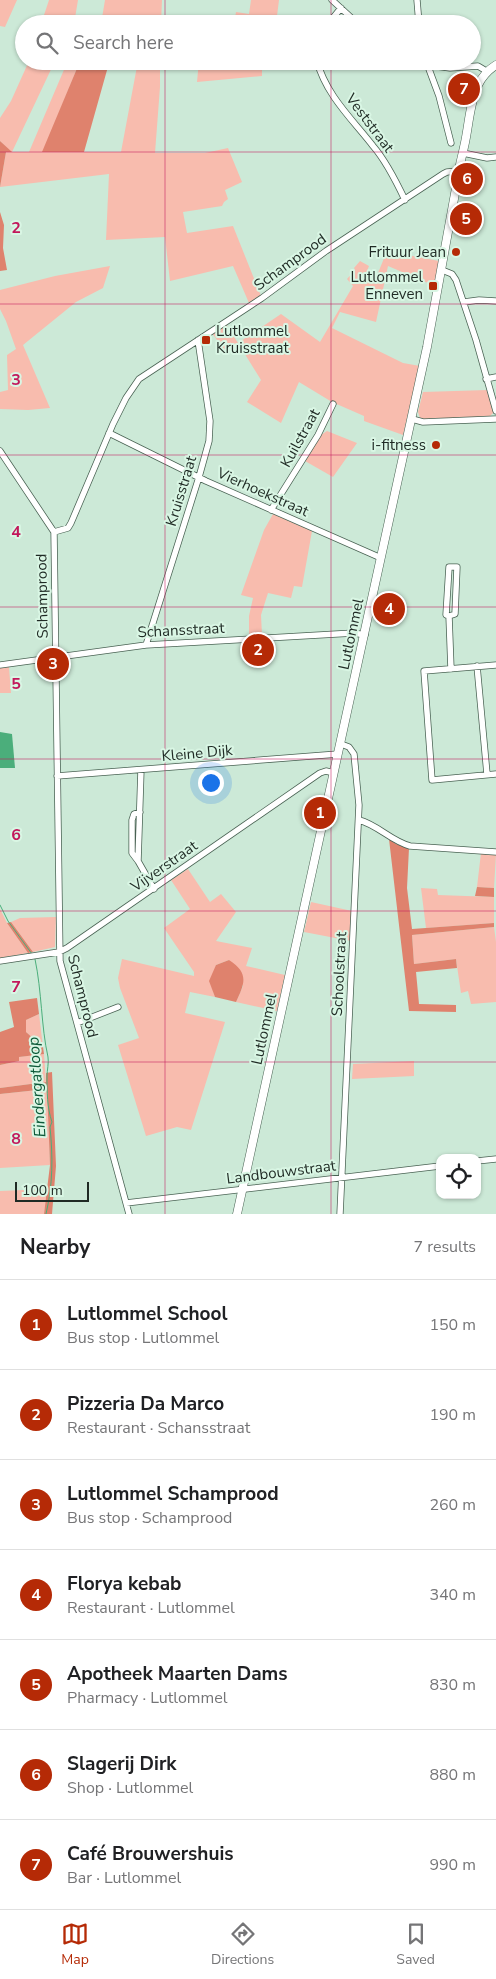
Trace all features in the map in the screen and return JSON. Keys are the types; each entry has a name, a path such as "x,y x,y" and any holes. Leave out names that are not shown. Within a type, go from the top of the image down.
{"main road":[{"name":"Lutlommel","path":"237,1214 412,419 442,270 458,171 475,92 488,72 496,65"}],"street":[{"path":"332,0 348,15"},
{"path":"417,0 418,15"},
{"path":"335,15 341,8"},
{"path":"481,68 488,72"},
{"name":"Veststraat","path":"321,70 339,104 377,150 405,200"},
{"path":"430,70 439,96 451,143"},
{"path":"463,153 487,158 496,157"},
{"name":"Schamprood","path":"129,1214 59,952 54,532 68,528 71,523 109,432 126,398 139,379 262,298 326,251 447,172 458,171"},
{"path":"442,270 454,276 464,302 496,411"},
{"path":"464,302 479,300 496,301"},
{"name":"Kruisstraat","path":"146,645 199,477 210,430 198,340"},
{"path":"486,379 496,377"},
{"name":"Kuilstraat","path":"271,510 305,458 333,404"},
{"path":"412,419 423,422 496,419"},
{"name":"Vierhoekstraat","path":"109,432 199,477 382,558"},
{"path":"0,451 54,532"},
{"path":"449,616 455,614 457,567 449,567 446,615 449,616 451,669"},
{"name":"Schansstraat","path":"0,665 55,659 120,647 354,633 365,635"},
{"path":"496,665 424,671 432,780 496,774"},
{"path":"477,666 487,774"},
{"name":"Schoolstraat","path":"340,1214 359,820 359,799 354,754 349,747 341,744"},
{"name":"Kleine Dijk","path":"57,776 338,754"},
{"path":"141,770 138,861 154,889"},
{"name":"Vijverstraat","path":"0,961 59,952 67,948 320,773 326,771 334,773"},
{"path":"359,820 366,822 399,843 410,846 496,852"},
{"path":"77,1023 118,1007"},
{"path":"481,1161 496,1159"},
{"name":"Landbouwstraat","path":"126,1203 436,1166"}],"shaded area":[{"path":"0,0 17,0 5,27 0,26"},
{"path":"49,0 78,0 76,15 44,15"},
{"path":"105,0 162,0 161,15 102,15"},
{"path":"251,0 279,0 277,15 236,15 236,12 249,14"},
{"path":"25,70 51,70 12,152 29,152 64,70 76,70 43,152 121,152 136,70 160,70 155,153 205,153 228,148 242,182 225,190 228,199 222,206 183,212 187,233 233,226 261,296 249,303 233,266 170,281 165,237 106,240 109,174 0,187 6,152 11,152 0,141 0,118 11,101"},
{"path":"76,70 107,70 84,152 42,152"},
{"path":"198,70 262,70 262,76 197,82"},
{"path":"0,141 12,152 6,152 0,187"},
{"path":"0,212 4,225 3,248 7,270 0,271"},
{"path":"387,251 439,261 435,286 388,266 376,322 340,312 332,328 403,363 420,366 403,435 364,421 364,416 332,402 299,382 281,423 247,402 261,380 238,343 281,314 320,342 353,286 347,279 360,261 369,266 367,271 379,277 380,274 378,273"},
{"path":"110,266 103,288 76,302 23,345 50,408 28,410 0,409 0,392 8,390 7,355 16,349 0,309 0,290 55,276"},
{"path":"226,324 238,343 225,351 212,333"},
{"path":"487,390 494,412 489,417 420,418 418,412 423,392"},
{"path":"327,431 357,443 333,477 305,461 321,435"},
{"path":"273,514 312,531 302,587 294,586 291,598 268,593 261,615 262,635 249,636 249,616 253,598 241,595 264,530"},
{"path":"9,667 11,693 0,693 0,668"},
{"path":"0,732 12,734 15,768 0,768"},
{"path":"389,839 396,844 409,848 407,888 412,929 494,923 494,927 412,935 414,964 456,959 457,968 416,972 419,1004 456,1005 456,1012 409,1011"},
{"path":"481,853 496,854 494,888 477,887"},
{"path":"188,869 210,902 221,894 236,912 216,941 252,948 246,966 285,975 277,1011 236,1002 243,986 229,960 216,965 213,991 215,997 190,992 185,1013 225,1022 191,1130 177,1127 146,1136 118,1045 139,1038 118,978 122,959 194,976 194,972 164,928 190,909 171,880"},
{"path":"477,887 494,888 494,897 475,896"},
{"path":"421,888 437,889 438,895 494,897 494,923 426,928"},
{"path":"311,902 352,911 351,941 304,932"},
{"path":"0,909 7,923 28,953 0,958"},
{"path":"56,917 55,947 33,952 11,922 20,918"},
{"path":"11,922 33,952 28,953 7,923"},
{"path":"494,927 496,942 496,1002 471,1004 468,991 461,993 456,959 414,964 412,935"},
{"path":"229,960 240,969 243,979 242,989 236,1002 215,997 209,981 216,965"},
{"path":"37,998 39,1014 26,1020 26,1032 43,1047 44,1054 19,1057 19,1061 0,1065 0,1032 14,1027 9,1002"},
{"path":"39,1014 43,1047 26,1032 26,1020"},
{"path":"44,1054 46,1082 0,1088 0,1065 19,1061 18,1057"},
{"path":"414,1061 414,1076 352,1079 353,1064"},
{"path":"52,1072 56,1166 52,1214 44,1214 50,1165 47,1089 0,1094 0,1088 46,1082 46,1073"},
{"path":"47,1089 50,1165 0,1168 0,1094"},
{"path":"47,1189 44,1214 0,1214 0,1191"}],"waterway":[{"name":"Eindergatloop","path":"0,905 8,921 32,954"},
{"name":"Eindergatloop","path":"35,959 48,1059 47,1093 52,1122 50,1127 51,1181 46,1214"}],"place":[{"name":"Café Brouwershuis","path":"464,89"},
{"name":"Slagerij Dirk","path":"467,179"},
{"name":"Apotheek Maarten Dams","path":"466,219"},
{"name":"Frituur Jean","path":"456,252"},
{"name":"Lutlommel Enneven","path":"433,286"},
{"name":"Lutlommel Kruisstraat","path":"206,340"},
{"name":"i-fitness","path":"436,445"},
{"name":"Florya kebab","path":"389,609"},
{"name":"Pizzeria Da Marco","path":"258,650"},
{"name":"Lutlommel Schamprood","path":"53,664"},
{"name":"Lutlommel School","path":"320,813"}]}
